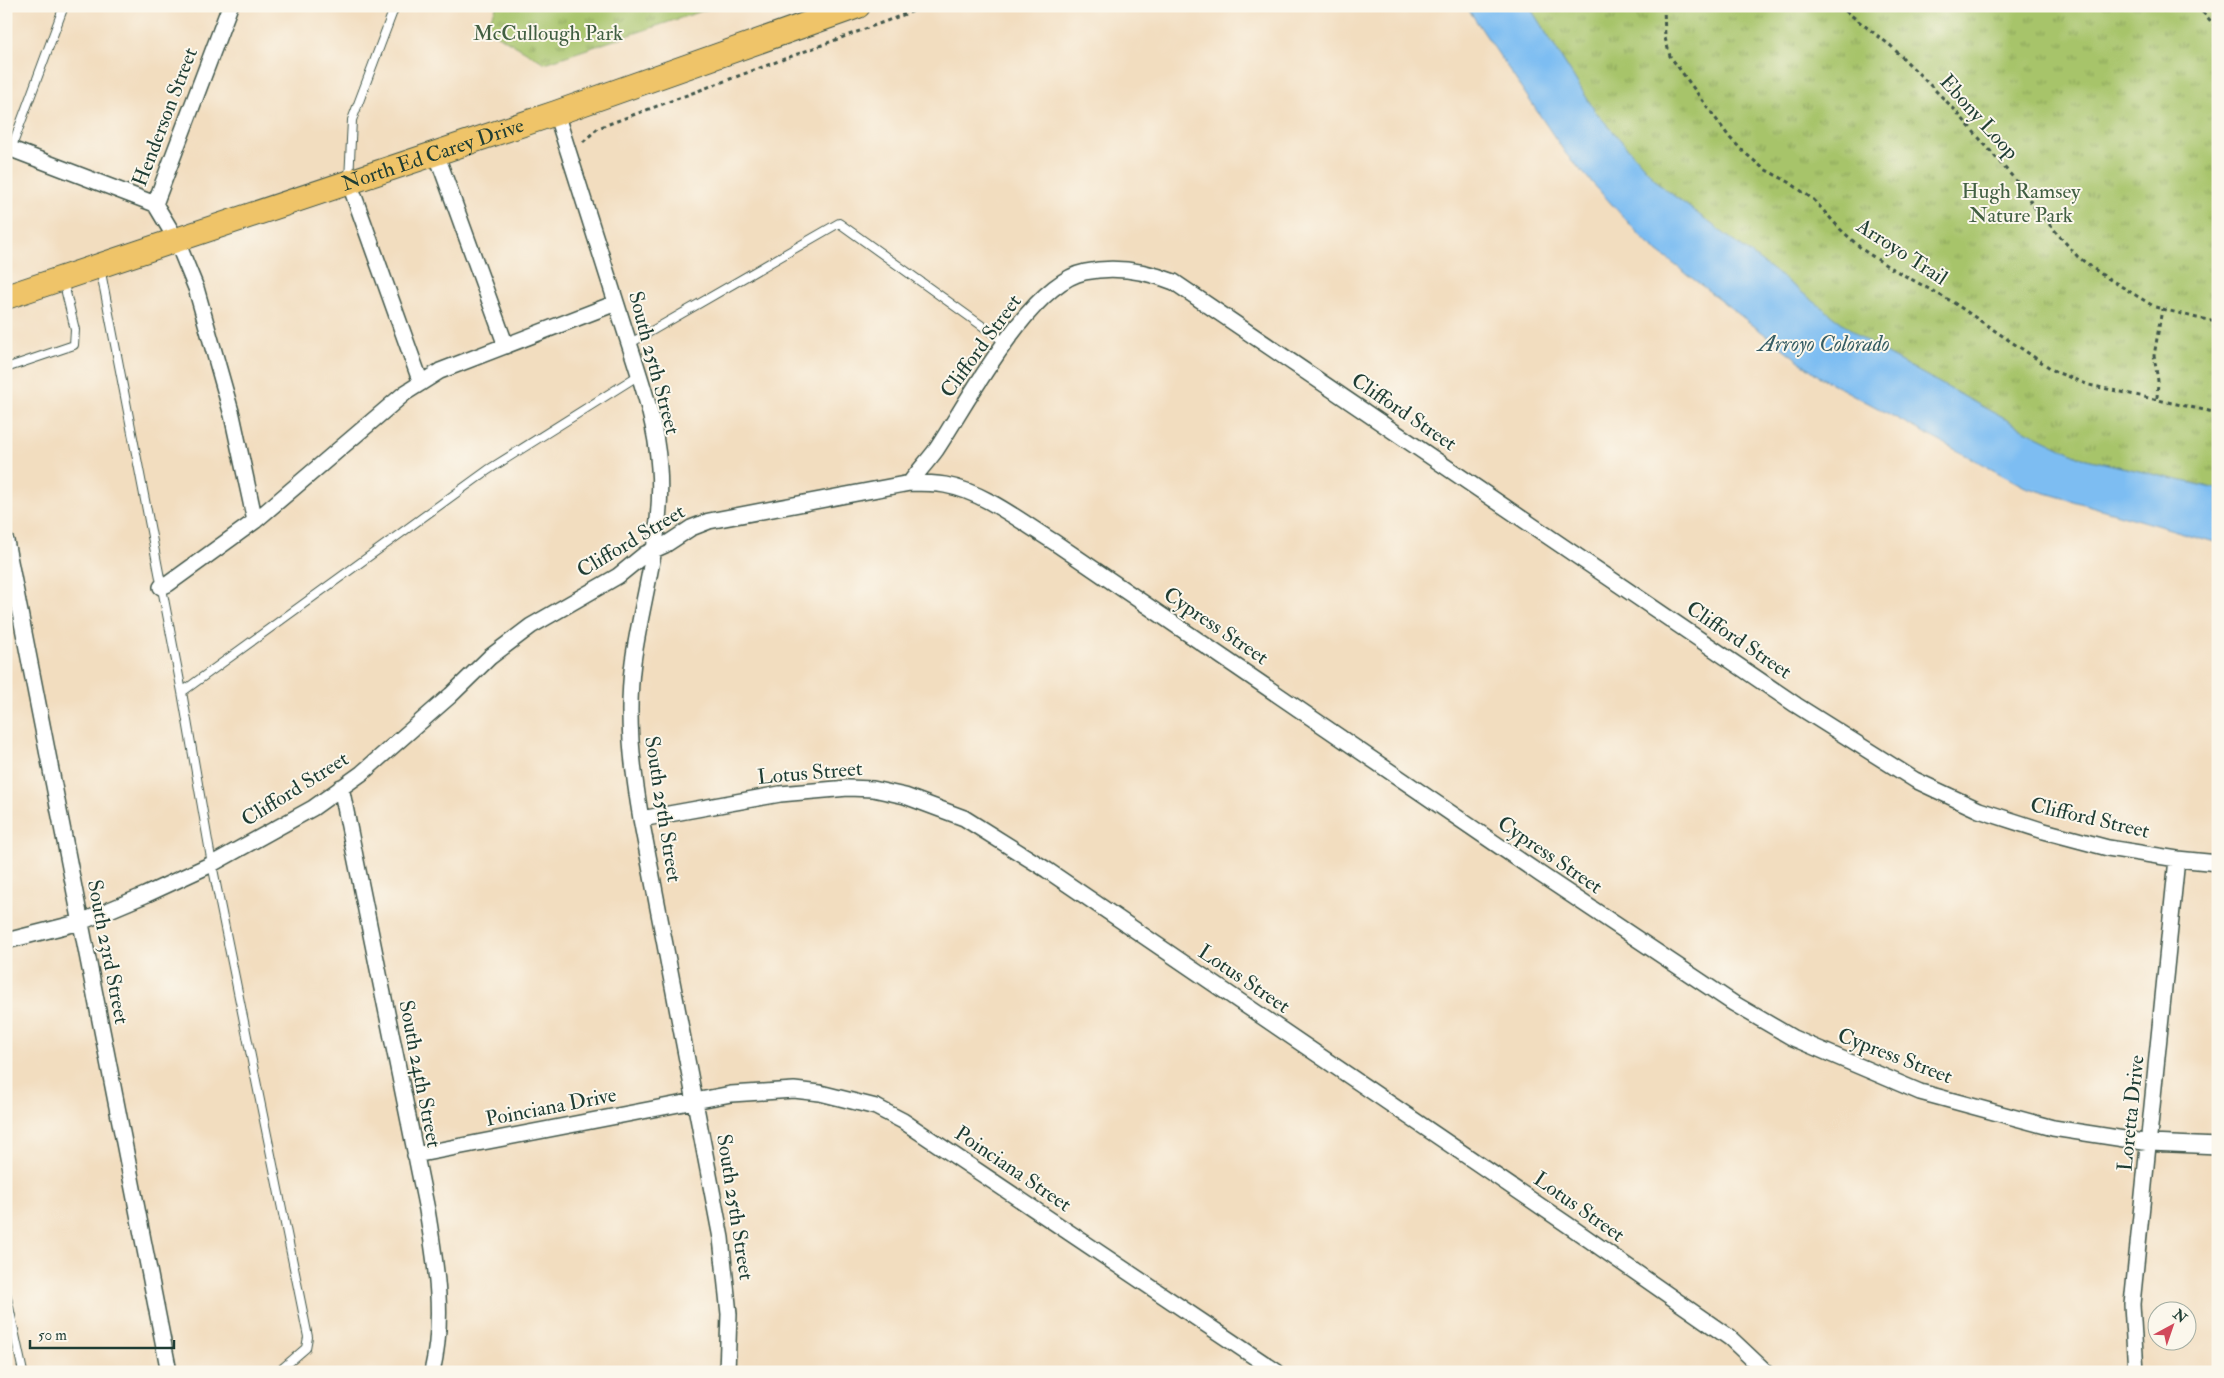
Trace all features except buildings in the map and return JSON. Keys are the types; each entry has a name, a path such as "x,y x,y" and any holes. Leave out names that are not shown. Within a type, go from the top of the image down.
{"main road":[{"name":"North Ed Carey Drive","path":"6,297 556,113 858,6"}],"street":[{"name":"Henderson Street","path":"230,6 155,204 176,239 196,288 232,414 255,521"},
{"name":"South 25th Street","path":"556,113 647,402 659,466 660,499 654,550 633,662 629,729 641,820 727,1276 729,1314 727,1372"},
{"path":"9,148 155,204"},
{"path":"436,153 506,346"},
{"path":"349,182 421,383"},
{"name":"Clifford Street","path":"6,941 80,922 145,895 212,864 313,808 362,774 451,695 490,657 531,626 618,576 645,554 691,528 709,521 910,483 934,452 1006,342 1027,314 1044,296 1062,282 1083,272 1130,270 1152,273 1174,282 1796,705 1916,780 1979,810 2044,831 2108,848 2177,859 2218,862"},
{"path":"161,587 168,584 255,521 405,393 440,371 616,302"},
{"name":"Cypress Street","path":"910,483 944,484 969,492 994,504 1054,542 1540,874 1733,1003 1793,1038 1920,1092 2053,1128 2150,1143 2218,1146"},
{"name":"South 23rd Street","path":"6,541 169,1372"},
{"name":"South 24th Street","path":"341,787 427,1210 439,1297 440,1325 432,1372"},
{"name":"Lotus Street","path":"641,820 780,794 848,788 873,789 905,796 964,818 1047,870 1568,1225 1730,1338 1766,1372"},
{"name":"Loretta Drive","path":"2136,1372 2132,1304 2139,1227 2150,1143 2177,859"},
{"name":"Poinciana Street","path":"695,1100 731,1094 794,1090 820,1093 876,1107 903,1120 1277,1372"},
{"name":"Poinciana Drive","path":"415,1155 695,1100"}],"lane":[{"path":"9,148 64,6"},
{"path":"349,182 352,120 394,6"},
{"path":"629,344 839,223 1006,342"},
{"path":"100,265 182,692 212,864 308,1337 306,1348 278,1372"},
{"path":"6,368 74,345 75,330 62,278"},
{"path":"182,692 488,470 639,375"},
{"path":"6,1293 23,1372"}],"path":[{"path":"570,154 598,128 927,6"},
{"name":"Arroyo Trail","path":"1664,6 1665,38 1670,56 1730,138 1764,169 1789,182 1814,200 1840,229 1863,250 1889,267 1951,301 2056,372 2089,385 2157,398 2185,407 2218,413"},
{"name":"Ebony Loop","path":"1839,6 1891,46 1949,103 1988,146 2035,208 2078,256 2101,274 2155,307 2197,318 2218,321"},
{"path":"2197,6 2218,29"},
{"path":"2157,398 2158,381 2154,356 2162,309"}],"green space":[{"name":"McCullough Park","path":"497,6 717,6 545,63 485,28"},
{"name":"Hugh Ramsey Nature Park","path":"1529,6 2218,6 2218,489 2082,458 2023,429 1874,347 1661,186 1595,111"}],"water":[{"name":"Arroyo Colorado","path":"1466,6 1529,6 1595,111 1661,186 1874,347 2023,429 2082,458 2218,489 2218,543 2025,487 1820,377 1648,244 1566,154"}]}
